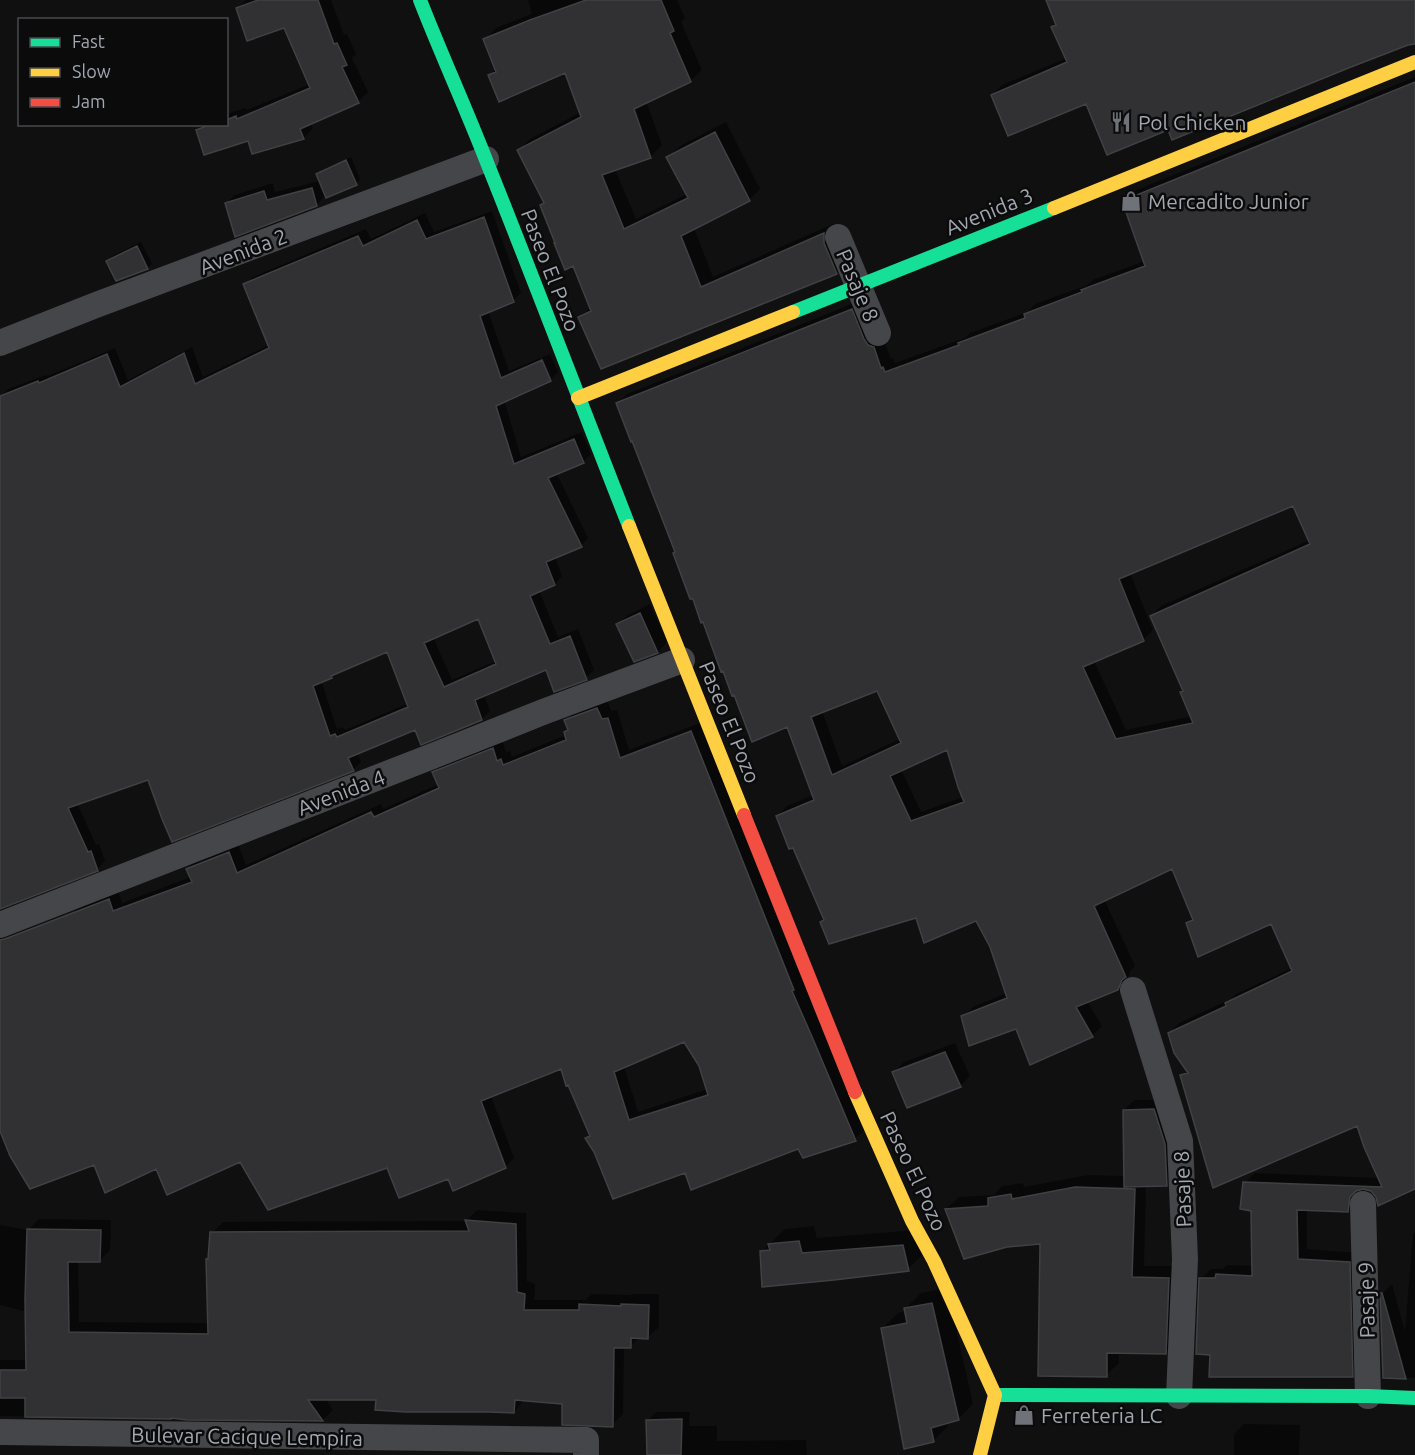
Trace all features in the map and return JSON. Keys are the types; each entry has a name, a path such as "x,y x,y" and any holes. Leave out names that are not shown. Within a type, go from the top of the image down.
{"street":[{"name":"Paseo El Pozo","path":"420,0 486,159 578,398 855,1092 912,1221 934,1261 995,1395"},
{"name":"Avenida 3","path":"578,398 1415,62"},
{"name":"Avenida 2","path":"0,343 486,159"},
{"name":"Pasaje 8","path":"837,237 878,333"},
{"name":"Avenida 4","path":"0,925 543,712 682,660"},
{"name":"Pasaje 8","path":"1133,990 1180,1141 1185,1259 1179,1396"},
{"name":"Pasaje 9","path":"1363,1204 1368,1396"},
{"path":"995,1395 1415,1398"},
{"path":"980,1455 995,1395"},
{"path":"995,1395 998,1455"},
{"name":"Bulevar Cacique Lempira","path":"0,1432 586,1440 586,1455"}],"building":[{"path":"258,0 318,0 334,44 337,43 347,65 342,67 359,103 300,129 304,139 252,154 248,141 204,155 196,130 207,126 228,126 228,119 236,116 237,119 310,88 284,28 247,41 236,8"},
{"path":"586,0 661,0 674,31 670,33 691,82 634,109 651,158 602,175 624,229 688,198 666,157 715,132 750,201 681,236 701,287 824,233 824,243 837,274 601,369 578,317 591,311 573,266 565,270 540,205 544,203 517,150 581,117 565,73 499,102 488,75 496,72 483,39"},
{"path":"1046,0 1415,0 1415,44 1351,67 1172,140 1168,130 1107,155 1086,104 1008,136 991,95 1067,62 1051,27 1056,25"},
{"path":"1415,82 1415,1189 1378,1206 1376,1197 1371,1191 1363,1189 1356,1191 1350,1197 1348,1212 1297,1210 1298,1259 1350,1262 1353,1377 1209,1377 1210,1355 1196,1354 1199,1278 1215,1278 1216,1274 1252,1276 1251,1211 1240,1209 1243,1182 1382,1187 1357,1126 1213,1188 1180,1075 1188,1073 1174,1053 1168,1033 1292,971 1271,924 1198,957 1186,923 1193,920 1172,869 1094,906 1126,977 1122,980 1118,990 1076,1007 1093,1037 1030,1065 1016,1029 969,1046 961,1016 1007,998 990,947 976,921 924,943 916,918 829,944 820,922 824,920 793,848 789,849 776,816 814,800 787,727 752,742 734,695 732,696 723,671 721,672 703,622 701,623 693,599 690,599 673,553 675,552 616,403 852,309 864,339 868,345 874,347 881,368 883,367 885,372 959,345 958,343 1025,318 1024,314 1145,266 1122,201","holes":["1293,506 1310,544 1150,616 1183,691 1180,692 1193,723 1116,739 1083,667 1144,641 1119,579","877,691 901,743 832,775 811,717","947,750 964,802 911,821 890,776"]},
{"path":"346,160 357,185 326,198 316,174"},
{"path":"312,188 317,206 235,237 225,203 264,191 267,200"},
{"path":"484,217 514,302 480,316 501,378 542,360 551,381 496,406 514,464 574,439 584,463 548,478 582,547 546,562 555,585 530,596 550,644 570,636 587,680 554,692 546,670 475,700 482,720 421,745 415,730 348,758 354,771 172,842 148,780 68,808 88,852 91,851 98,871 0,909 0,396 38,381 39,383 107,354 120,387 184,353 195,384 269,348 243,284 358,236 363,246 417,220 426,239","holes":["478,619 496,664 444,687 424,643","387,652 408,707 337,737 335,734 330,736 313,686"]},
{"path":"137,246 148,269 116,281 106,261"},
{"path":"640,613 658,653 634,662 616,624"},
{"path":"597,708 602,719 608,718 620,758 691,731 794,990 792,991 856,1141 803,1158 798,1149 691,1190 685,1173 613,1199 594,1152 585,1138 590,1136 568,1085 566,1086 561,1069 481,1101 506,1168 453,1191 448,1179 399,1198 387,1168 268,1210 240,1162 167,1195 156,1169 105,1193 94,1165 30,1189 10,1156 0,1131 0,940 109,899 113,911 192,882 186,869 229,852 237,873 371,812 374,817 439,788 432,772 493,748 497,761 501,759 503,765 566,740 564,732 568,730 564,720","holes":["684,1042 699,1066 708,1095 629,1120 614,1072"]},
{"path":"945,1052 961,1087 907,1108 892,1072"},
{"path":"1154,1109 1165,1144 1167,1186 1124,1187 1123,1110"},
{"path":"1075,1187 1135,1189 1132,1277 1169,1278 1166,1354 1107,1353 1107,1377 1038,1376 1040,1244 1007,1247 964,1259 945,1209 988,1206 988,1198 1011,1194 1012,1199"},
{"path":"465,1220 516,1224 517,1292 525,1294 524,1310 579,1310 579,1304 649,1305 648,1339 631,1338 631,1348 614,1348 613,1427 562,1425 562,1404 515,1400 514,1413 406,1412 375,1410 376,1400 308,1400 323,1421 25,1417 25,1398 0,1398 0,1370 26,1370 27,1229 101,1230 100,1262 68,1262 69,1332 208,1334 206,1259 208,1259 210,1232 469,1231"},
{"path":"799,1241 802,1253 903,1245 909,1271 762,1287 760,1251 770,1250 768,1244"},
{"path":"1380,1293 1382,1293 1406,1379 1383,1378"},
{"path":"932,1303 959,1420 931,1428 934,1442 904,1449 881,1328 907,1323 904,1308"},
{"path":"682,1419 681,1455 647,1455 646,1420"}],"traffic: fast":[{"path":"420,0 478,140 629,526"},
{"path":"793,312 1054,208"},
{"path":"995,1395 1415,1398"}],"traffic: slow":[{"path":"1054,208 1415,62"},
{"path":"578,398 793,312"},
{"path":"629,526 744,815"},
{"path":"855,1092 912,1221 934,1261 995,1395 980,1455"}],"traffic: jam":[{"path":"744,815 855,1092"}],"place":[{"name":"Pol Chicken","path":"1121,122"},
{"name":"Mercadito Junior","path":"1131,201"},
{"name":"Ferreteria LC","path":"1024,1415"}]}
